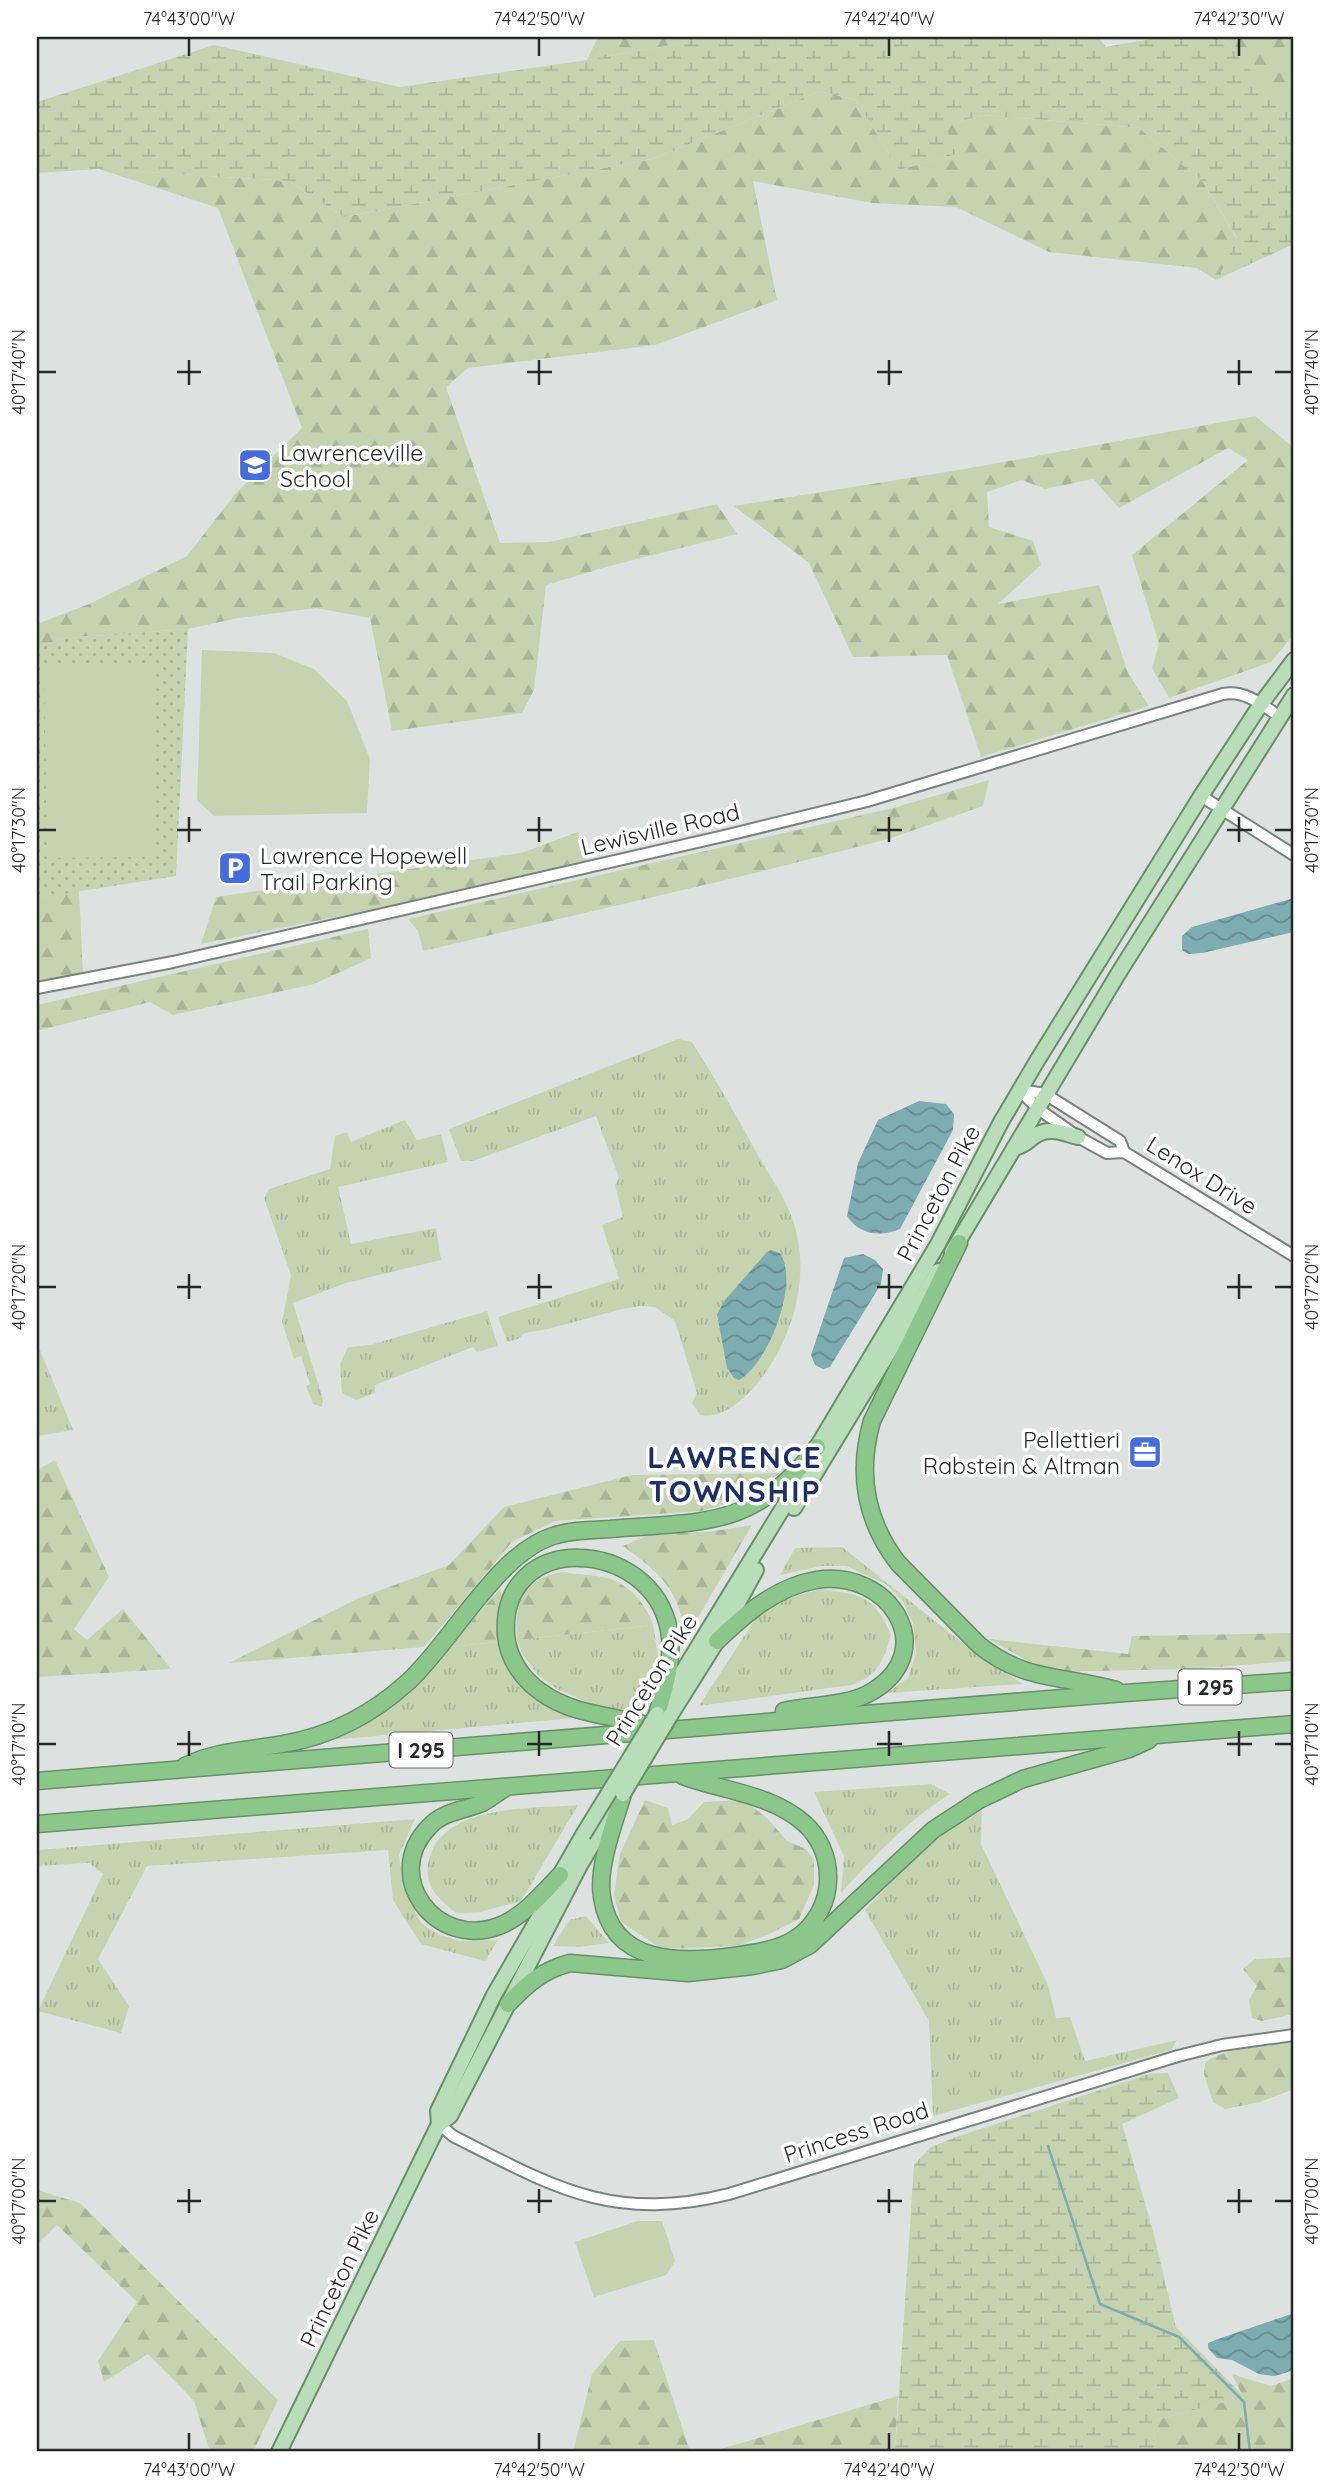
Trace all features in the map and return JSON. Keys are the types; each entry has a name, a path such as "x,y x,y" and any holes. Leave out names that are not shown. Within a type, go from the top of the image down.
{"highway":[{"path":"958,1243 872,1421 866,1440 863,1478 871,1515 882,1540 898,1563 993,1656 1009,1665 1050,1678 1094,1684 1125,1693"},
{"path":"176,1770 203,1757 310,1739 369,1712 410,1680 510,1562 537,1542 568,1532 704,1522 737,1513 763,1500 785,1484 817,1447"},
{"path":"657,1714 684,1669 659,1603 643,1584 616,1566 575,1556 550,1562 528,1576 512,1600 507,1614 507,1640 516,1665 532,1685 550,1698 594,1714 640,1721 667,1731"},
{"path":"717,1641 748,1612 766,1600 799,1584 816,1580 831,1578 859,1583 882,1595 897,1612 904,1635 903,1648 894,1671 876,1690 860,1698 786,1710 768,1722"},
{"name":"I 295","path":"37,1782 1294,1681"},
{"name":"I 295","path":"37,1825 1294,1724"},
{"path":"508,2004 539,1975 570,1963 688,1973 782,1960 810,1945 933,1830 979,1800 1023,1779 1129,1749 1158,1735"},
{"path":"623,1794 595,1841 604,1906 615,1930 624,1940 646,1954 687,1960 750,1954 788,1943 806,1931 821,1909 828,1884 826,1859 815,1835 784,1810 738,1791 700,1783 678,1774"},
{"path":"508,1787 482,1803 446,1815 428,1828 415,1849 412,1860 413,1885 418,1898 433,1917 453,1928 476,1931 490,1929 514,1918 560,1875"}],"main road":[{"name":"Princeton Pike","path":"623,1794 684,1669 789,1498 938,1244 1020,1090 1202,796 1261,704 1294,660"},
{"name":"Princeton Pike","path":"684,1669 717,1641 752,1575 958,1243 1045,1094 1294,695"},
{"path":"1014,1148 1029,1144 1040,1133 1049,1131 1078,1137"},
{"name":"Princeton Pike","path":"279,2452 439,2124 450,2116 513,1990 595,1841 657,1714"},
{"name":"Princeton Pike","path":"439,2124 438,2111 488,2006 554,1891 560,1875 595,1841"}],"street":[{"name":"Lewisville Road","path":"37,989 173,962 829,811 934,783 1223,694 1242,694 1280,717"},
{"path":"1202,796 1294,855"},
{"name":"Lenox Drive","path":"1020,1090 1045,1094 1120,1141 1124,1152"},
{"name":"Lenox Drive","path":"1020,1090 1037,1108 1078,1137 1107,1153 1124,1152 1294,1256"},
{"name":"Princess Road","path":"439,2124 453,2136 560,2188 614,2202 684,2203 740,2190 1178,2056 1242,2041 1294,2035"}],"green space":[{"path":"598,37 688,37 688,42 587,60"},
{"path":"688,37 1098,37 1106,47 1161,37 1221,37 1294,119 1294,244 1222,277 1221,273 1237,238 1203,182 1139,128 983,115 945,126 956,154 899,170 856,100 820,91 652,159 344,217 289,181 99,169 37,173 37,102 214,45 400,87 587,60 687,42"},
{"path":"1221,37 1294,37 1294,119 1288,113"},
{"path":"820,91 856,100 899,170 955,154 945,126 983,115 1139,128 1203,182 1237,239 1221,273 1222,277 1216,280 1197,268 1049,252 956,207 872,203 753,181 777,300 655,345 468,368 446,387 500,543 549,542 717,504 737,534 546,585 534,690 522,713 392,731 370,618 316,608 238,618 188,629 64,638 37,648 37,624 89,604 187,556 236,493 302,428 218,208 99,169 289,181 344,217 652,159"},
{"path":"1255,416 1294,448 1294,634 1271,662 1169,698 1152,668 1159,644 1132,555 1248,460 1228,448 1119,508 1093,479 1045,489 1022,480 987,492 989,527 1033,541 1041,565 998,604 1099,585 1128,673 1149,706 981,757 947,655 853,657 809,563 734,506 965,469"},
{"path":"188,629 176,876 37,898 37,648 64,638"},
{"path":"202,650 274,653 314,669 347,701 370,759 367,813 214,816 197,800"},
{"path":"152,666 155,857 47,858 44,667"},
{"path":"989,780 983,806 888,839 751,874 423,951 418,931 408,919 893,808"},
{"path":"578,832 588,866 201,944 216,897 521,853"},
{"path":"79,890 83,974 37,986 37,898"},
{"path":"368,929 371,958 314,984 173,1015 150,1002 37,1031 37,1005"},
{"path":"678,1039 692,1042 781,1195 792,1218 800,1260 800,1281 791,1323 773,1362 742,1400 726,1411 709,1416 700,1415 692,1403 697,1393 675,1321 655,1307 622,1309 525,1333 518,1339 507,1342 498,1317 619,1279 602,1225 623,1217 615,1185 619,1178 596,1116 473,1161 461,1161 449,1129"},
{"path":"405,1120 417,1140 441,1134 448,1162 338,1187 351,1244 436,1228 441,1260 346,1283 293,1303 323,1399 322,1407 313,1404 306,1386 310,1384 301,1356 294,1359 282,1322 291,1275 264,1198 269,1189 330,1169 335,1136 347,1132 351,1142"},
{"path":"487,1311 498,1346 477,1352 473,1347 375,1385 375,1393 356,1400 342,1393 340,1364 348,1347 370,1345"},
{"path":"37,1343 73,1430 37,1436"},
{"path":"55,1460 109,1577 74,1629 87,1640 123,1609 171,1669 37,1677 37,1470"},
{"path":"780,1473 746,1497 702,1511 555,1521 512,1542 424,1647 229,1663 359,1598 449,1565 504,1507 632,1475"},
{"path":"752,1525 686,1638 672,1592 653,1570 623,1546 649,1534 707,1532"},
{"path":"842,1547 979,1656 1023,1684 887,1693 908,1678 916,1653 913,1623 902,1600 886,1584 846,1566 821,1566 780,1575 795,1548"},
{"path":"562,1572 601,1577 620,1583 638,1598 653,1625 517,1640 517,1614 526,1590 542,1578"},
{"path":"500,1589 503,1597 497,1618 497,1642 449,1647"},
{"path":"820,1589 855,1595 878,1611 891,1634 883,1659 874,1672 851,1685 699,1706 758,1615 786,1599"},
{"path":"653,1625 660,1668 639,1706 610,1712 557,1689 538,1675 523,1655 517,1640"},
{"path":"1294,1633 1294,1661 1189,1669 1047,1672 989,1639 1128,1654 1132,1636"},
{"path":"497,1642 517,1681 535,1697 573,1718 331,1740 397,1703 449,1647"},
{"path":"931,1784 950,1794 906,1827 841,1893 844,1856 814,1792"},
{"path":"645,1800 668,1808 672,1825 688,1819 704,1802 743,1800 767,1818 787,1841 806,1849 814,1860 814,1885 799,1919 737,1946 662,1949 621,1922 614,1895 620,1854"},
{"path":"578,1805 521,1901 480,1912 456,1913 431,1887 428,1865 435,1845 449,1830 467,1820 489,1813"},
{"path":"982,1810 981,1844 1048,1985 1056,2018 1070,2017 1085,2061 1177,2040 1171,2050 933,2116 929,2021 865,1910 902,1871 942,1835"},
{"path":"415,1819 399,1855 404,1888 421,1923 438,1934 459,1941 498,1940 485,1961 421,1944 393,1900 388,1850 147,1866 98,1959 129,2006 121,2033 38,2011 103,1874 89,1863 37,1866 37,1850"},
{"path":"586,1916 609,1943 579,1947 553,1946 569,1920"},
{"path":"1294,1957 1294,2014 1262,2021 1252,2018 1249,2000 1257,1986 1243,1969 1255,1959"},
{"path":"1294,2043 1294,2089 1260,2102 1225,2109 1213,2102 1204,2074 1205,2063 1234,2051"},
{"path":"1168,2073 1179,2098 1122,2124 1153,2231 1176,2327 1244,2397 1152,2421 1157,2452 895,2452 914,2165 931,2147 956,2137 1149,2074"},
{"path":"37,2190 80,2203 278,2400 253,2452 210,2452 194,2401 148,2354 104,2382 98,2361 137,2302 57,2225 37,2244"},
{"path":"638,2221 662,2221 675,2261 666,2275 594,2297 575,2242"},
{"path":"654,2340 690,2452 573,2452 592,2374 620,2341"},
{"path":"1232,2374 1271,2386 1294,2378 1294,2452 1157,2452 1152,2421 1243,2397"},
{"path":"898,2396 895,2452 711,2452"}],"water":[{"path":"1294,898 1294,932 1202,953 1188,954 1182,950 1182,936 1192,927"},
{"path":"919,1101 946,1104 954,1114 953,1130 900,1229 885,1233 864,1231 847,1216 858,1163 878,1120"},
{"path":"771,1250 780,1253 785,1266 783,1302 770,1341 750,1371 739,1380 734,1378 727,1368 717,1314 725,1300"},
{"path":"863,1254 875,1260 883,1269 881,1284 830,1367 823,1369 815,1365 811,1355 844,1258"},
{"path":"1294,2313 1294,2370 1275,2376 1259,2374 1232,2360 1217,2358 1208,2348 1208,2343"}],"waterway":[{"path":"1048,2146 1100,2304 1179,2337 1244,2402 1250,2452"}],"place":[{"name":"Lawrenceville School","path":"255,465"},
{"name":"Lawrence Hopewell Trail Parking","path":"235,868"},
{"name":"Pellettieri Rabstein & Altman","path":"1145,1452"}],"district":[{"name":"LAWRENCE TOWNSHIP","path":"735,1474"}]}
